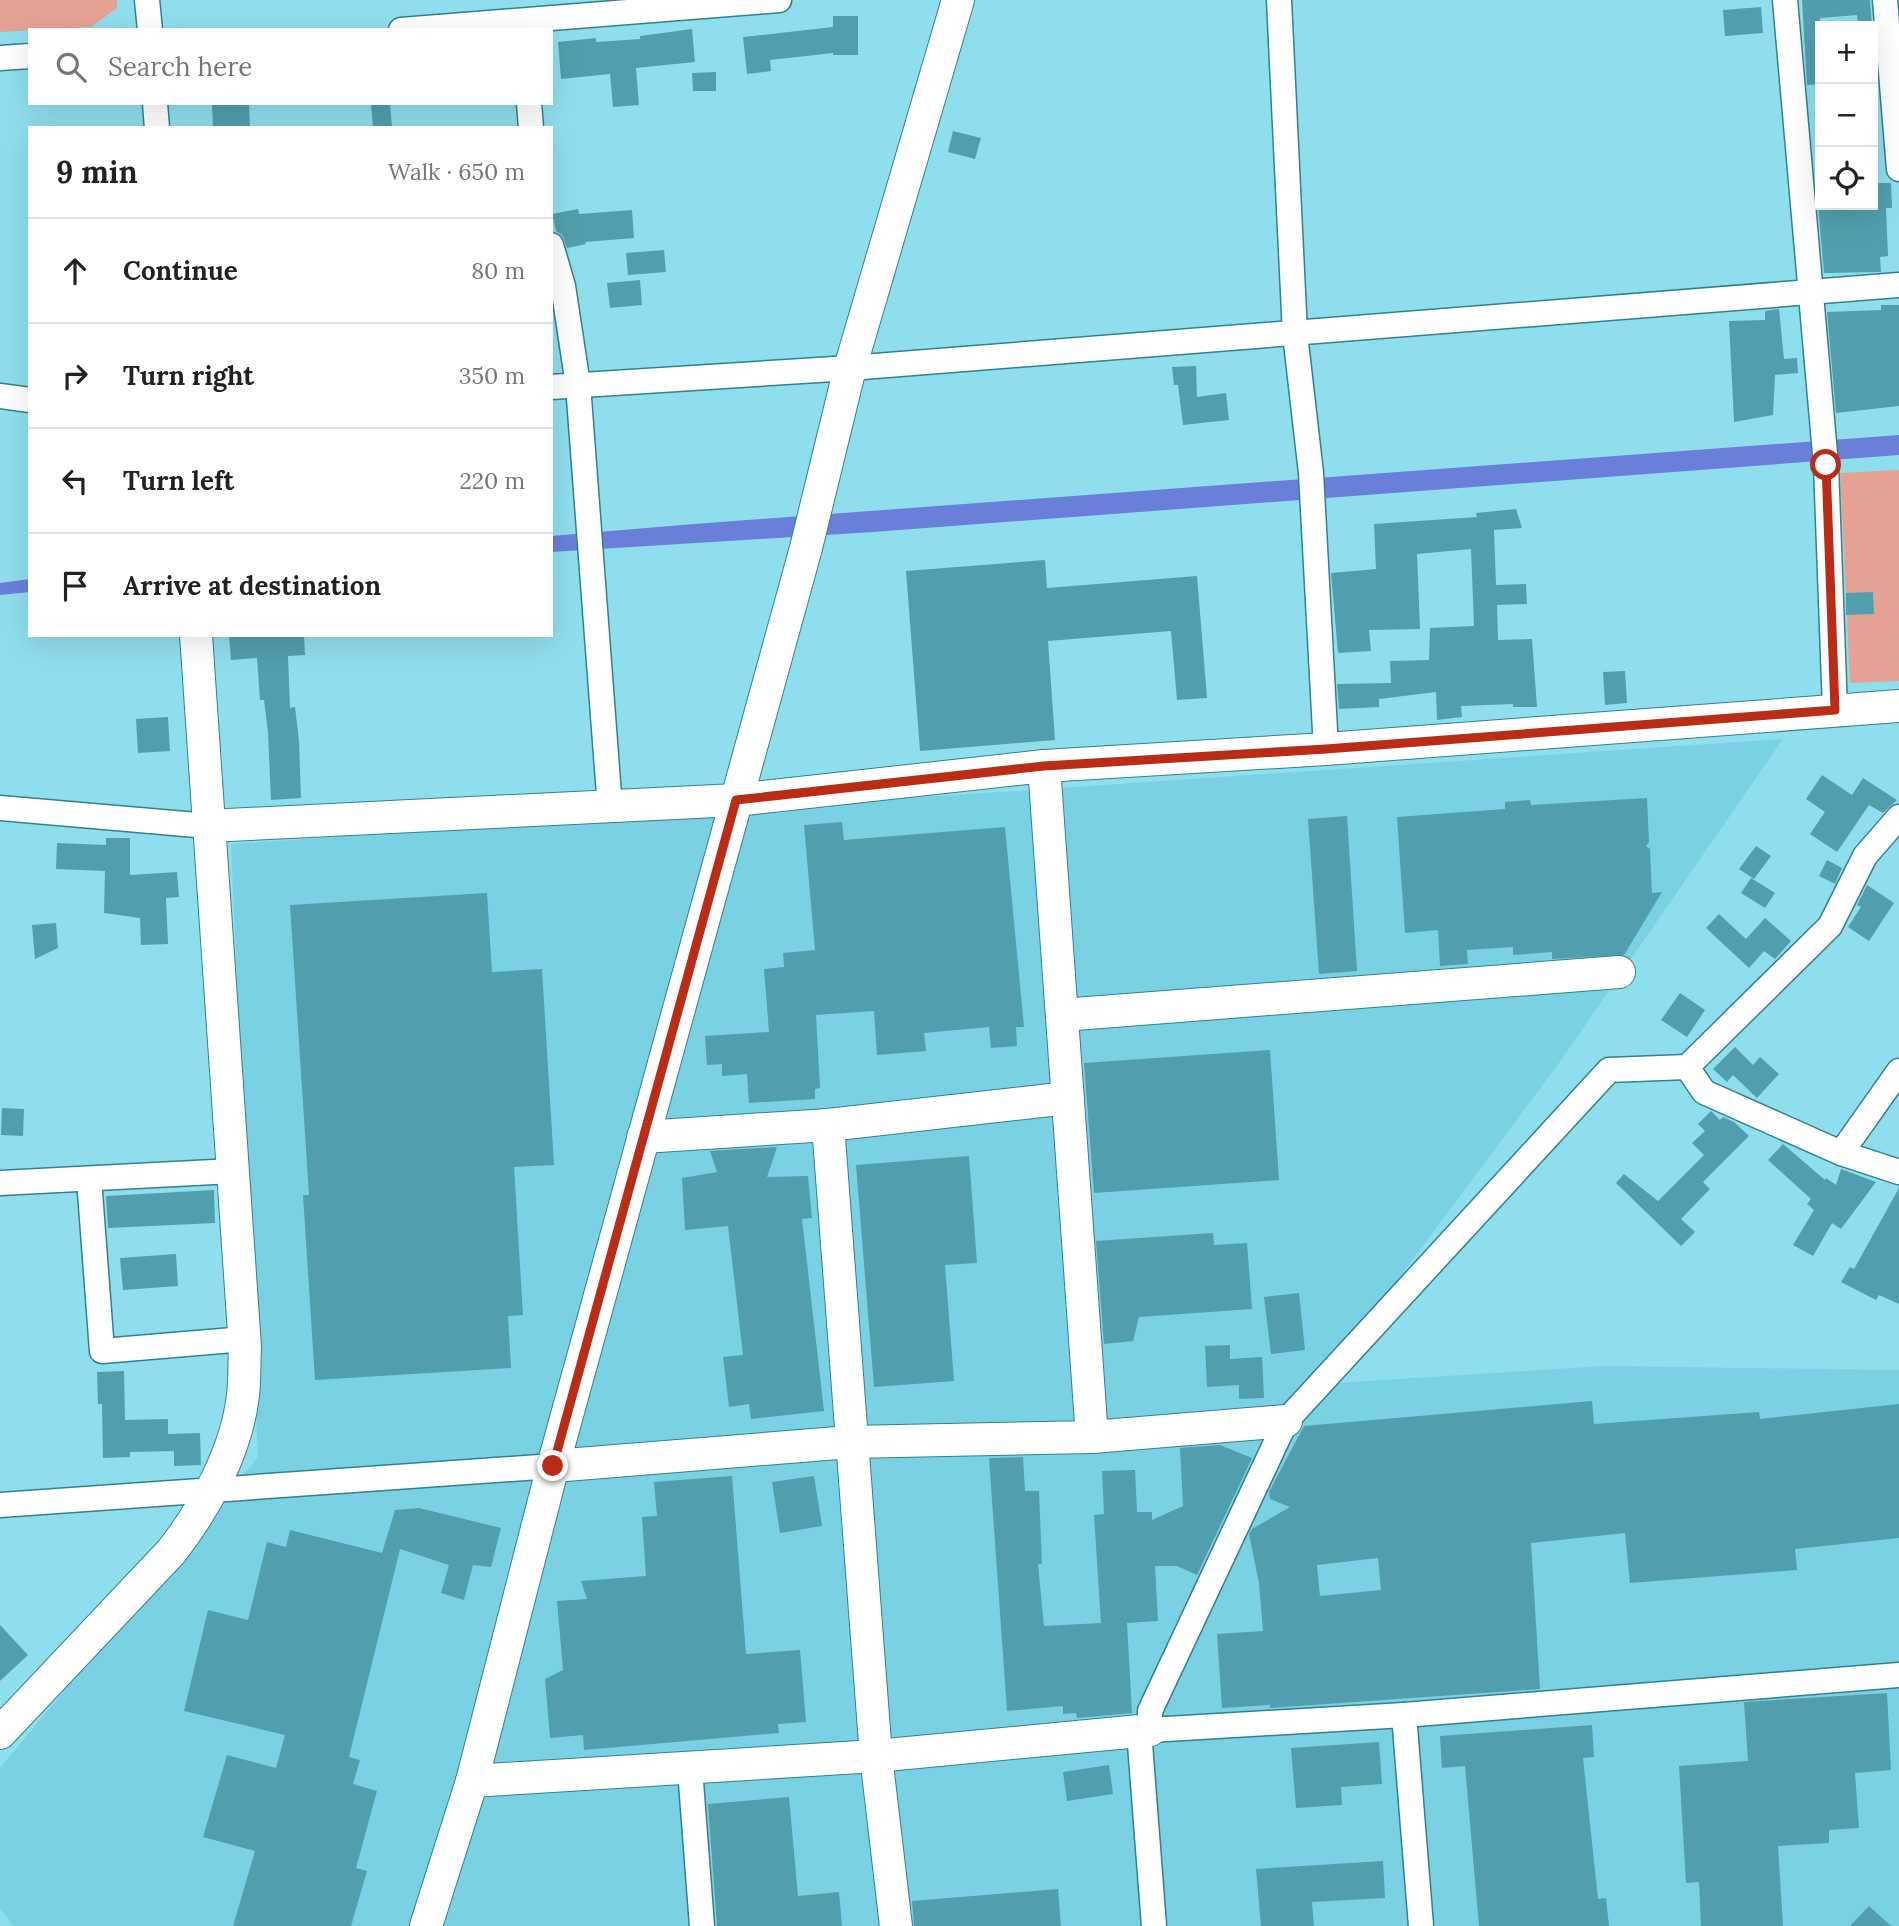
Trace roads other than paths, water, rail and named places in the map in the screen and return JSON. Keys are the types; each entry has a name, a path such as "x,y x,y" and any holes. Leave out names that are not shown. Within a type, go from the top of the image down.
{"street":[{"path":"147,0 150,28"},
{"path":"420,28 522,17 779,0"},
{"path":"426,1926 472,1780 553,1466 806,548 850,368 958,0"},
{"path":"1279,0 1295,334 1311,473 1326,749"},
{"path":"1785,0 1826,465 1835,710"},
{"path":"1885,0 1894,43 1899,169"},
{"path":"0,58 28,56"},
{"path":"155,105 157,126"},
{"path":"529,105 531,126"},
{"path":"553,252 563,286 578,385 590,515 610,808"},
{"path":"553,387 850,368 1899,285"},
{"path":"0,396 28,400"},
{"path":"0,1733 171,1552 196,1520 229,1447 243,1397 244,1339 196,637"},
{"path":"0,808 208,826 610,808 736,800 1044,766 1326,749 1899,706"},
{"path":"1044,766 1092,1437"},
{"path":"1154,1926 1145,1730 1150,1710 1286,1421 1609,1070 1687,1067 1830,926 1865,856 1899,817"},
{"path":"1062,1014 1619,972"},
{"path":"1687,1067 1704,1092 1841,1153 1899,1172"},
{"path":"1841,1153 1899,1071"},
{"path":"643,1137 828,1125 1068,1098"},
{"path":"828,1125 850,1442 876,1756 895,1926"},
{"path":"0,1183 233,1171"},
{"path":"89,1179 102,1351 244,1339"},
{"path":"0,1505 209,1492 850,1442 1092,1437 1286,1421"},
{"path":"472,1780 876,1756 1145,1730 1404,1715 1899,1675"},
{"path":"1404,1715 1421,1926"},
{"path":"690,1769 702,1926"}],"water":[{"path":"1899,435 1899,455 873,532 553,552 553,536"},
{"path":"28,579 28,592 0,595 0,583"}]}
